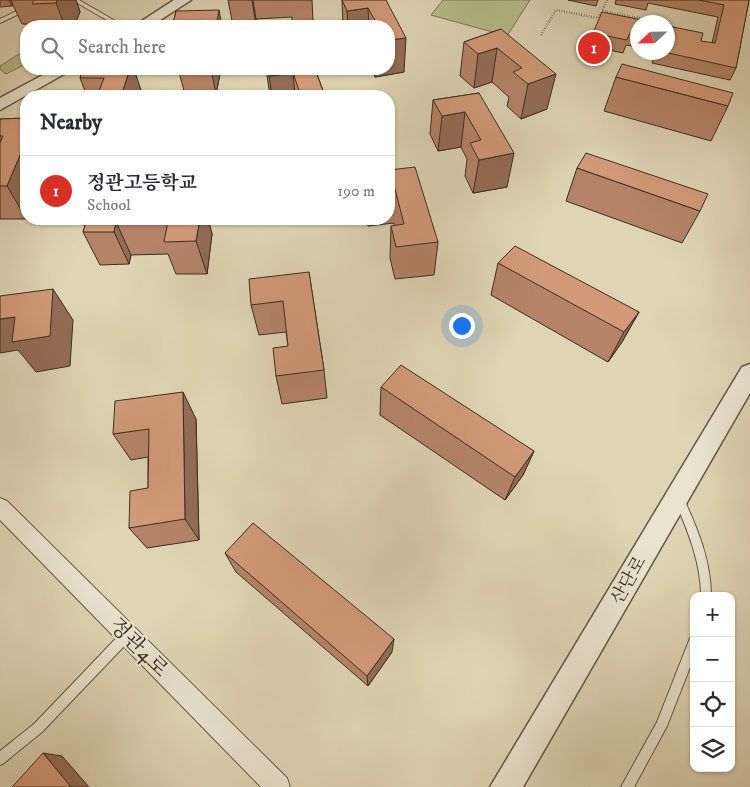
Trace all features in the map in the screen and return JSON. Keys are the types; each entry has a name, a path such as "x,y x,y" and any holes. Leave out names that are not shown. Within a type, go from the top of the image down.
{"street":[{"path":"151,20 184,0"},
{"path":"27,90 54,75"},
{"path":"0,105 20,94"},
{"name":"산단로","path":"506,787 750,373"},
{"name":"정관4로","path":"0,507 278,787"}],"lane":[{"path":"75,0 110,20"},
{"path":"0,21 13,13 37,5"},
{"path":"678,495 698,545 707,581 706,592"},
{"path":"0,759 38,728 126,635"},
{"path":"628,787 661,726 690,652"}],"path":[{"path":"541,34 556,10 598,18 607,0"},
{"path":"602,11 630,16"}],"green space":[{"path":"443,0 530,0 507,36 431,15"},
{"path":"20,54 20,67 6,74 0,69 0,66"}],"building":[{"path":"34,0 57,0 56,3 32,4"},
{"path":"342,0 386,0 406,38 395,39 395,20 375,20 368,8 347,11"},
{"path":"699,0 749,0 736,68 675,54 675,27 703,33 701,41 715,43 724,5"},
{"path":"219,10 217,20 174,20 176,11"},
{"path":"602,12 630,18 630,33 627,40 593,33"},
{"path":"501,29 556,74 528,84 513,72 522,68 497,48 478,54 464,42"},
{"path":"622,64 733,93 728,106 616,77"},
{"path":"81,75 128,75 123,90 99,90 104,78 80,78"},
{"path":"294,75 317,75 323,90 299,90"},
{"path":"479,93 514,153 479,160 470,143 481,140 465,112 442,116 433,100"},
{"path":"20,118 20,155 7,186 0,186 0,143 3,136 0,136 0,119"},
{"path":"586,153 708,194 700,211 577,168"},
{"path":"415,167 438,242 396,247 391,226 404,224 395,189 395,169"},
{"path":"85,225 115,225 114,232 83,232"},
{"path":"167,225 199,225 196,241 164,242"},
{"path":"515,246 639,312 624,332 498,263"},
{"path":"309,272 324,370 276,376 273,348 288,346 283,301 251,305 249,279"},
{"path":"53,289 50,336 12,342 15,317 0,319 0,296"},
{"path":"401,365 534,451 515,477 381,387"},
{"path":"183,392 185,519 129,528 130,491 148,488 149,429 113,434 115,401"},
{"path":"253,523 394,639 367,676 225,553"},
{"path":"43,753 71,787 12,787"}],"place":[{"name":"정관고등학교","path":"594,48"}]}
